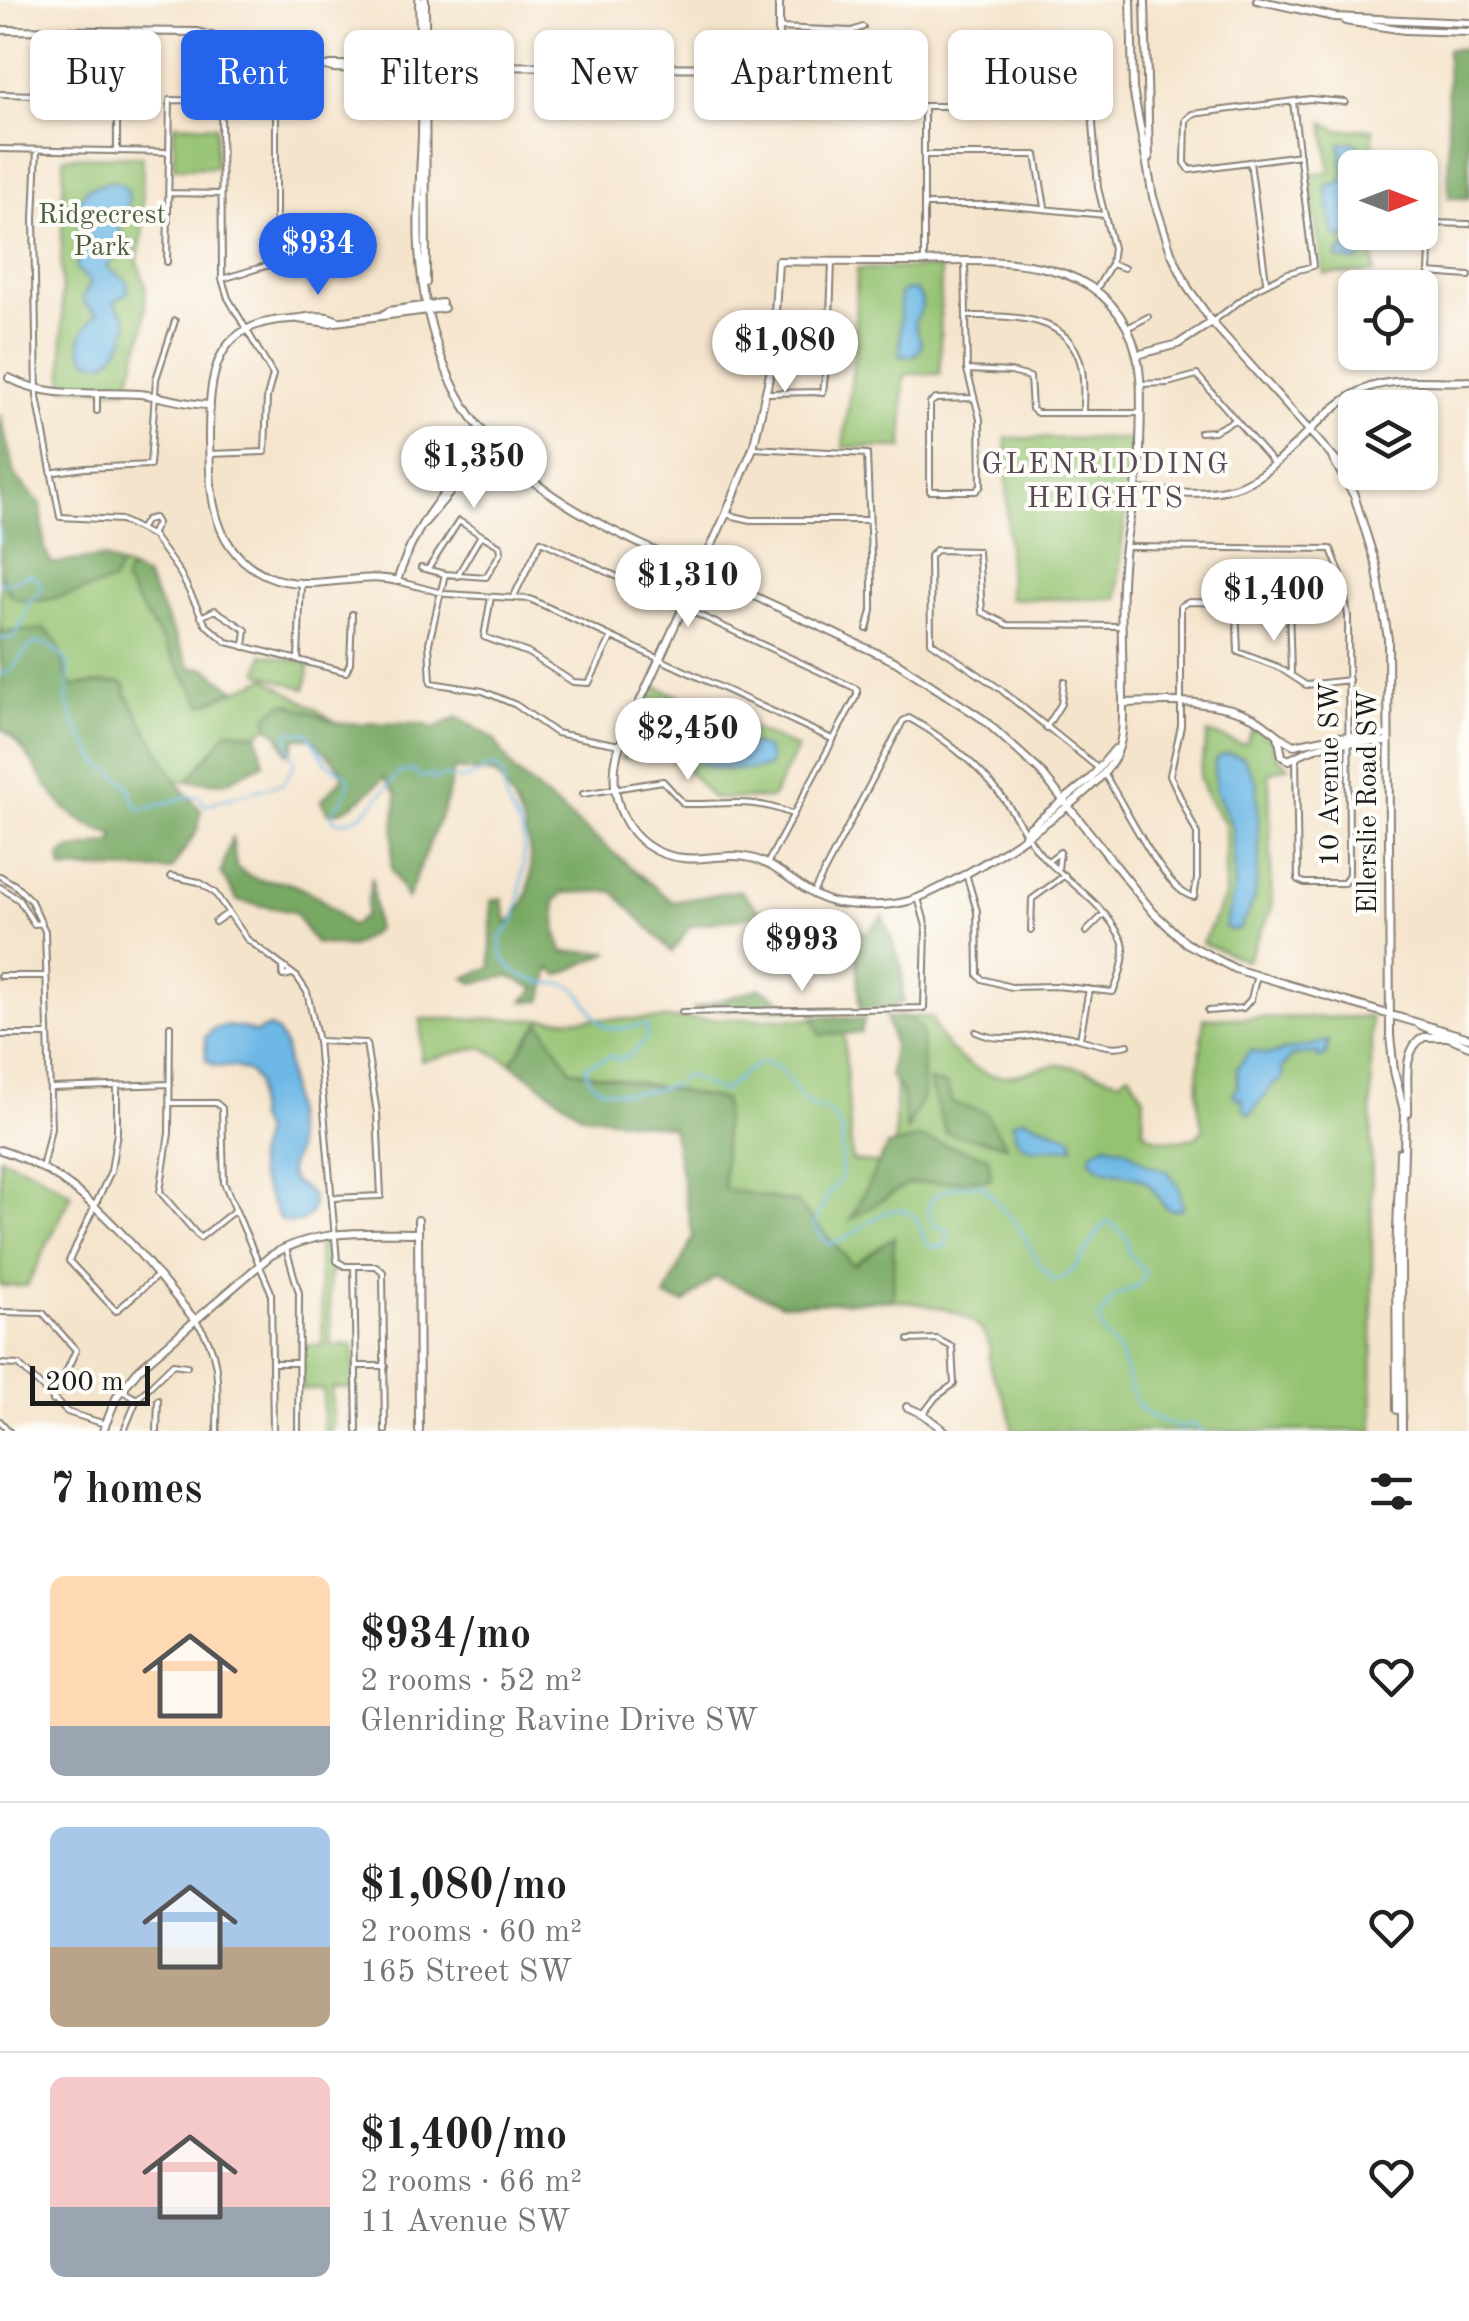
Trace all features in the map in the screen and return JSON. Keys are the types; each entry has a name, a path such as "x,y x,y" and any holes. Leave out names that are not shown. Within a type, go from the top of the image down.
{"main road":[{"path":"422,0 422,30"},
{"path":"514,68 773,67 779,58 779,0"},
{"name":"Ellerslie Road SW","path":"1131,0 1133,89 1150,179 1170,252 1188,288 1212,322 1332,456 1358,504 1384,602 1391,1054 1406,1115 1400,1431"},
{"name":"Ellerslie Road SW","path":"1144,0 1150,179"},
{"path":"1257,0 1385,28 1469,32"},
{"path":"1334,17 1469,23"},
{"path":"0,30 197,32 295,59 344,65"},
{"path":"422,120 418,244 427,308 448,377 468,413 494,447 536,486 576,512 896,662 943,690 1002,734 1068,802 1153,912 1173,932 1210,958 1469,1038"},
{"path":"426,120 427,308"},
{"path":"426,127 427,120"},
{"path":"417,195 422,197 426,250"},
{"path":"778,262 832,262 1012,262 1047,268 1073,276 1112,305 1127,328 1137,355 1140,414 1136,490 1125,547 1122,729 1117,746 1102,772 1068,802 1029,828 1026,835 918,898 899,904 846,904 812,894 767,864 741,856 686,859 663,854 645,844 630,828 614,789 613,772 620,744 753,448 773,348 778,262"},
{"path":"443,306 336,320 329,316 272,320 247,329 232,340 216,363 209,405 212,508 230,546 270,576 301,583 368,577 397,581 418,529 439,496 494,447"},
{"path":"1137,355 1178,344 1212,322"},
{"path":"9,378 37,390 153,396 209,405"},
{"path":"1136,490 1227,489 1256,477 1348,397 1368,387 1469,381"},
{"path":"1123,703 1181,702 1228,708 1254,718 1278,734 1293,752"},
{"path":"1278,734 1281,750 1293,752 1349,738 1388,738"},
{"path":"1404,1016 1469,1046"},
{"path":"1404,1154 1410,1053 1415,1042 1424,1036 1448,1036"},
{"name":"Ellerslie Road SW","path":"1400,1431 1396,1257 1401,1102"},
{"path":"0,1150 75,1188 195,1320"},
{"path":"418,1220 419,1431"},
{"path":"104,1428 121,1390 138,1369 260,1263 314,1236 418,1233"},
{"path":"907,1407 946,1431"}],"street":[{"path":"779,28 852,31 863,27"},
{"path":"0,94 116,99 117,152"},
{"path":"1300,156 1190,170 1186,163 1188,117 1329,98 1345,102"},
{"path":"167,262 170,100 181,100"},
{"path":"1212,322 1239,299 1266,284 1314,266 1293,102"},
{"path":"924,262 926,105 1091,107 1094,162 1113,248 1111,264 1096,290"},
{"path":"210,454 266,452 267,402 273,372 228,298 222,280 221,120"},
{"path":"222,280 276,264 275,120"},
{"path":"0,150 169,152"},
{"path":"37,150 37,390 61,518 109,519 151,535 172,560 201,617 216,634 244,647 346,672 350,663 352,614"},
{"path":"924,155 1036,155 1045,210"},
{"path":"1250,162 1266,284"},
{"path":"169,194 221,194"},
{"path":"924,206 1000,205 1104,215"},
{"path":"1469,224 1431,223 1430,273 1469,276"},
{"path":"767,392 823,392 832,262"},
{"path":"965,262 967,370 980,418 980,489 928,488 930,402 974,398"},
{"path":"1111,264 1124,268"},
{"path":"965,316 1015,317 1045,324 1062,334 1080,361 1083,413"},
{"path":"1127,328 1148,317"},
{"path":"53,473 78,468 150,466 153,396 175,320"},
{"path":"967,370 1026,374 1032,380 1032,412 1140,414"},
{"path":"1140,384 1168,383 1194,375 1272,463"},
{"path":"97,395 97,412"},
{"path":"1200,432 1214,431 1235,420"},
{"path":"494,447 506,437"},
{"path":"753,448 867,454 872,612 867,629"},
{"path":"428,569 464,514"},
{"path":"726,514 751,520 868,520"},
{"path":"140,528 146,520 154,518 157,524 151,535"},
{"path":"421,568 486,577 501,552 500,546 459,522"},
{"path":"458,576 481,535"},
{"path":"514,596 541,541 855,688 858,692 767,864"},
{"name":"10 Avenue SW","path":"1125,547 1331,548 1346,603 1347,882 1299,882 1293,752"},
{"path":"1123,626 1008,625 983,614 980,553 931,553 930,642 1000,689 1102,772 1120,796 1144,844 1169,878 1190,898 1196,890 1197,834 1170,775 1179,741 1180,611 1186,602 1289,605 1291,674"},
{"path":"445,574 429,643 432,684 483,690 516,706 546,729 570,738 620,744"},
{"path":"397,581 440,592 530,599 832,739"},
{"path":"298,658 301,583"},
{"path":"492,596 482,635 528,653 572,682 588,685 610,638"},
{"path":"1236,602 1236,651 1291,674 1306,685 1348,680"},
{"path":"201,617 215,610 242,625 246,630 244,647"},
{"path":"1000,689 1007,679"},
{"path":"1046,728 1061,704 1064,681"},
{"path":"812,894 907,718 936,734 974,766 1048,861 1082,888 1104,915 1124,944 1113,992 1056,986 1011,987 980,978 977,911 965,872"},
{"path":"583,794 663,781 684,804 740,801 770,805 792,814"},
{"path":"1048,861 1060,852 1058,869"},
{"path":"1030,930 1032,899 1065,875"},
{"path":"171,876 208,887 222,901 246,939 284,966 308,992 318,1041 337,1261 342,1266 376,1266 383,1272 386,1431"},
{"path":"0,877 24,892 37,910 45,932 46,1035 52,1088 50,1140 42,1168"},
{"path":"0,888 18,900 34,924 42,923"},
{"path":"682,1012 924,1008 926,926 918,898"},
{"path":"215,922 228,913"},
{"path":"1086,932 1104,915"},
{"path":"1208,1011 1243,1008 1251,999 1257,975"},
{"path":"0,976 45,976"},
{"path":"1080,1039 1089,989"},
{"path":"170,1026 170,1103 162,1196 200,1238 235,1210"},
{"path":"976,1032 1000,1039 1047,1035 1111,1047 1128,1045"},
{"path":"0,1035 46,1035"},
{"path":"318,1041 366,1042 377,1113 381,1196 332,1198"},
{"path":"52,1088 170,1084"},
{"path":"117,1086 113,1162 70,1257 71,1264 116,1311 157,1276"},
{"path":"170,1103 221,1106 222,1177 271,1292 273,1431"},
{"path":"286,1247 299,1292 298,1431"},
{"path":"354,1266 357,1431"},
{"path":"0,1312 43,1312 76,1350 53,1402"},
{"path":"195,1320 216,1354 217,1431"},
{"path":"909,1340 937,1340 952,1347 954,1384 924,1414"},
{"path":"272,1363 298,1363"},
{"path":"0,1364 20,1364 53,1402 104,1428"},
{"path":"124,1431 138,1400 174,1364 187,1366"},
{"path":"357,1366 386,1366"},
{"path":"121,1390 138,1400"},
{"path":"157,1431 158,1400"},
{"path":"0,1421 9,1431"}],"green space":[{"path":"1447,49 1469,49 1469,198 1449,198"},
{"path":"1324,122 1338,130 1373,129 1373,150 1338,150 1338,250 1374,250 1374,270 1324,274 1308,175 1330,171"},
{"path":"174,124 216,126 216,167 174,168"},
{"name":"Ridgecrest Park","path":"142,156 143,234 137,260 146,287 144,328 127,389 64,387 64,157"},
{"path":"941,268 940,374 907,374 904,378 903,448 843,447 854,358 857,269"},
{"path":"0,414 15,476 41,504 45,549 52,564 101,557 121,566 112,582 44,600 18,599 10,594 0,572"},
{"path":"1006,438 1132,439 1118,599 1009,599"},
{"path":"121,566 129,569 125,582 203,705 266,678 338,723 290,704 268,716 268,726 257,734 228,731 188,781 176,781 125,685 107,682 72,686 60,656 21,630 3,633 0,627 0,572 10,594 30,601 112,582"},
{"path":"129,569 146,577 190,667 206,668 235,690 203,705 124,582"},
{"path":"0,627 3,633 45,629 60,649 72,686 119,682 125,685 176,781 201,811 198,829 171,870 62,869 60,858 65,851 114,842 114,835 90,826 59,802 17,742 1,728"},
{"path":"263,654 310,664 305,689 259,673"},
{"path":"655,686 797,748 772,798 713,799 674,760 620,759"},
{"path":"281,704 338,723 424,724 433,729 458,717 494,739 514,771 673,902 740,890 763,914 690,926 672,952 613,891 563,893 555,902 557,934 563,952 610,952 559,975 550,968 542,1001 523,1001 536,989 509,976 473,983 465,978 491,967 491,901 502,898 508,924 521,908 531,869 524,828 495,774 453,769 447,800 407,899 391,868 397,794 384,778 352,806 328,813 321,801 342,778 342,770 312,738 296,738 290,754 287,753 268,726 268,716"},
{"path":"1254,726 1271,739 1278,758 1289,766 1269,773 1272,908 1247,961 1202,943 1225,897 1225,824 1207,798 1199,777 1208,733 1241,744 1246,743"},
{"path":"228,731 257,734 264,763 224,783 188,781"},
{"path":"232,836 236,867 253,878 303,889 351,926 365,916 372,877 376,930 351,947 315,943 294,912 238,901 221,873"},
{"path":"883,916 902,968 903,1002 890,1008 860,1008 855,927 866,934"},
{"path":"760,988 798,1009 692,1009"},
{"path":"813,1016 864,1019 861,1033 820,1035"},
{"path":"886,1017 912,1019 922,1032 923,1097 907,1130 901,1091 890,1076 893,1043"},
{"path":"897,1017 932,1017 942,1039 959,1058 993,1075 1012,1076 1059,1065 1119,1080 1129,1073 1144,1097 1143,1130 1154,1137 1174,1140 1195,1138 1204,1128 1198,1089 1204,1018 1371,1017 1373,1431 1012,1431 1008,1407 991,1369 989,1347 982,1331 948,1310 893,1300 894,1238 853,1265 797,1203 723,1189 724,1100 571,1070 540,1023 511,1063 482,1047 421,1061 421,1019 843,1019 852,1161 879,1163 852,1218 894,1192"},
{"path":"540,1022 571,1070 724,1100 724,1189 797,1203 853,1265 894,1237 893,1300 782,1304 715,1277 685,1303 665,1297 693,1237 672,1127 582,1115 511,1063"},
{"path":"928,1081 947,1085 952,1103 985,1112 1006,1145 946,1133"},
{"path":"920,1138 989,1157 991,1179 908,1184 851,1219 887,1146"},
{"path":"0,1157 32,1170 72,1194 27,1286 0,1286"},
{"path":"328,1241 333,1272 329,1275 331,1345 354,1345 354,1388 332,1388 332,1431 323,1431 323,1389 301,1389 301,1345 323,1345 318,1243"}],"water":[{"path":"1354,142 1364,150 1341,150 1340,144"},
{"path":"113,181 126,188 128,194 118,227 126,241 106,267 127,281 128,292 114,302 126,316 127,328 117,352 103,363 89,361 81,348 84,331 97,314 84,303 83,296 91,283 76,268 80,250 92,241 78,226 76,205 88,188"},
{"path":"1338,183 1338,237 1334,235 1326,186"},
{"path":"1342,250 1363,250 1357,262 1338,259"},
{"path":"916,291 922,303 914,323 922,345 916,355 900,357 900,293"},
{"path":"674,707 693,714 707,726 723,728 737,740 766,748 769,765 748,770 710,767 679,743 656,740 654,735 664,713"},
{"path":"1227,753 1243,757 1257,783 1259,856 1254,900 1239,930 1225,927 1235,888 1233,828 1216,791 1214,770 1216,759"},
{"path":"226,1026 255,1033 269,1027 285,1045 295,1149 289,1172 313,1202 310,1214 299,1222 280,1220 259,1177 256,1158 263,1132 256,1117 257,1083 249,1072 215,1066 206,1060 205,1038 213,1029"},
{"path":"1329,1041 1325,1057 1318,1058 1318,1053 1292,1056 1282,1068 1282,1081 1274,1083 1250,1115 1242,1098 1233,1093 1238,1088 1237,1068 1251,1050 1267,1055"},
{"path":"1023,1118 1072,1137 1074,1147 1035,1149 1023,1145 1016,1137 1013,1122"},
{"path":"1106,1144 1126,1149 1147,1164 1167,1171 1178,1185 1183,1208 1165,1206 1140,1178 1096,1165 1091,1160 1092,1152"}],"waterway":[{"path":"0,530 0,540"},
{"path":"0,582 29,574 38,579 41,587 37,597 30,599 24,621 13,638 0,639"},
{"path":"0,674 9,673 29,647 38,642 51,646 66,660 67,701 76,726 99,763 127,783 142,810 190,796 200,797 204,805 284,783 295,762 289,749 291,731 308,733 327,763 348,776 347,791 332,812 338,822 366,811 400,772 414,771 421,778 431,775 436,780 444,775 462,779 489,767 497,768 504,782 506,802 523,840 516,914 500,940 504,958 514,970 529,978 571,986 607,1027 647,1026 646,1040 630,1055 618,1060 612,1056 586,1066 589,1078 597,1086 609,1091 637,1092 675,1085 688,1076 721,1092 753,1067 771,1064 779,1068 801,1098 830,1112 842,1132 841,1179 814,1224 831,1244 880,1215 900,1210 917,1220 932,1248 945,1246 949,1230 934,1225 927,1212 930,1204 948,1189 981,1184 1021,1230 1040,1266 1054,1281 1072,1271 1109,1221 1128,1239 1128,1252 1146,1272 1138,1286 1115,1296 1098,1319 1105,1336 1120,1353 1136,1403 1148,1415 1182,1429 1193,1423 1200,1431"}],"district":[{"name":"GLENRIDDING HEIGHTS","path":"1106,480"}]}
